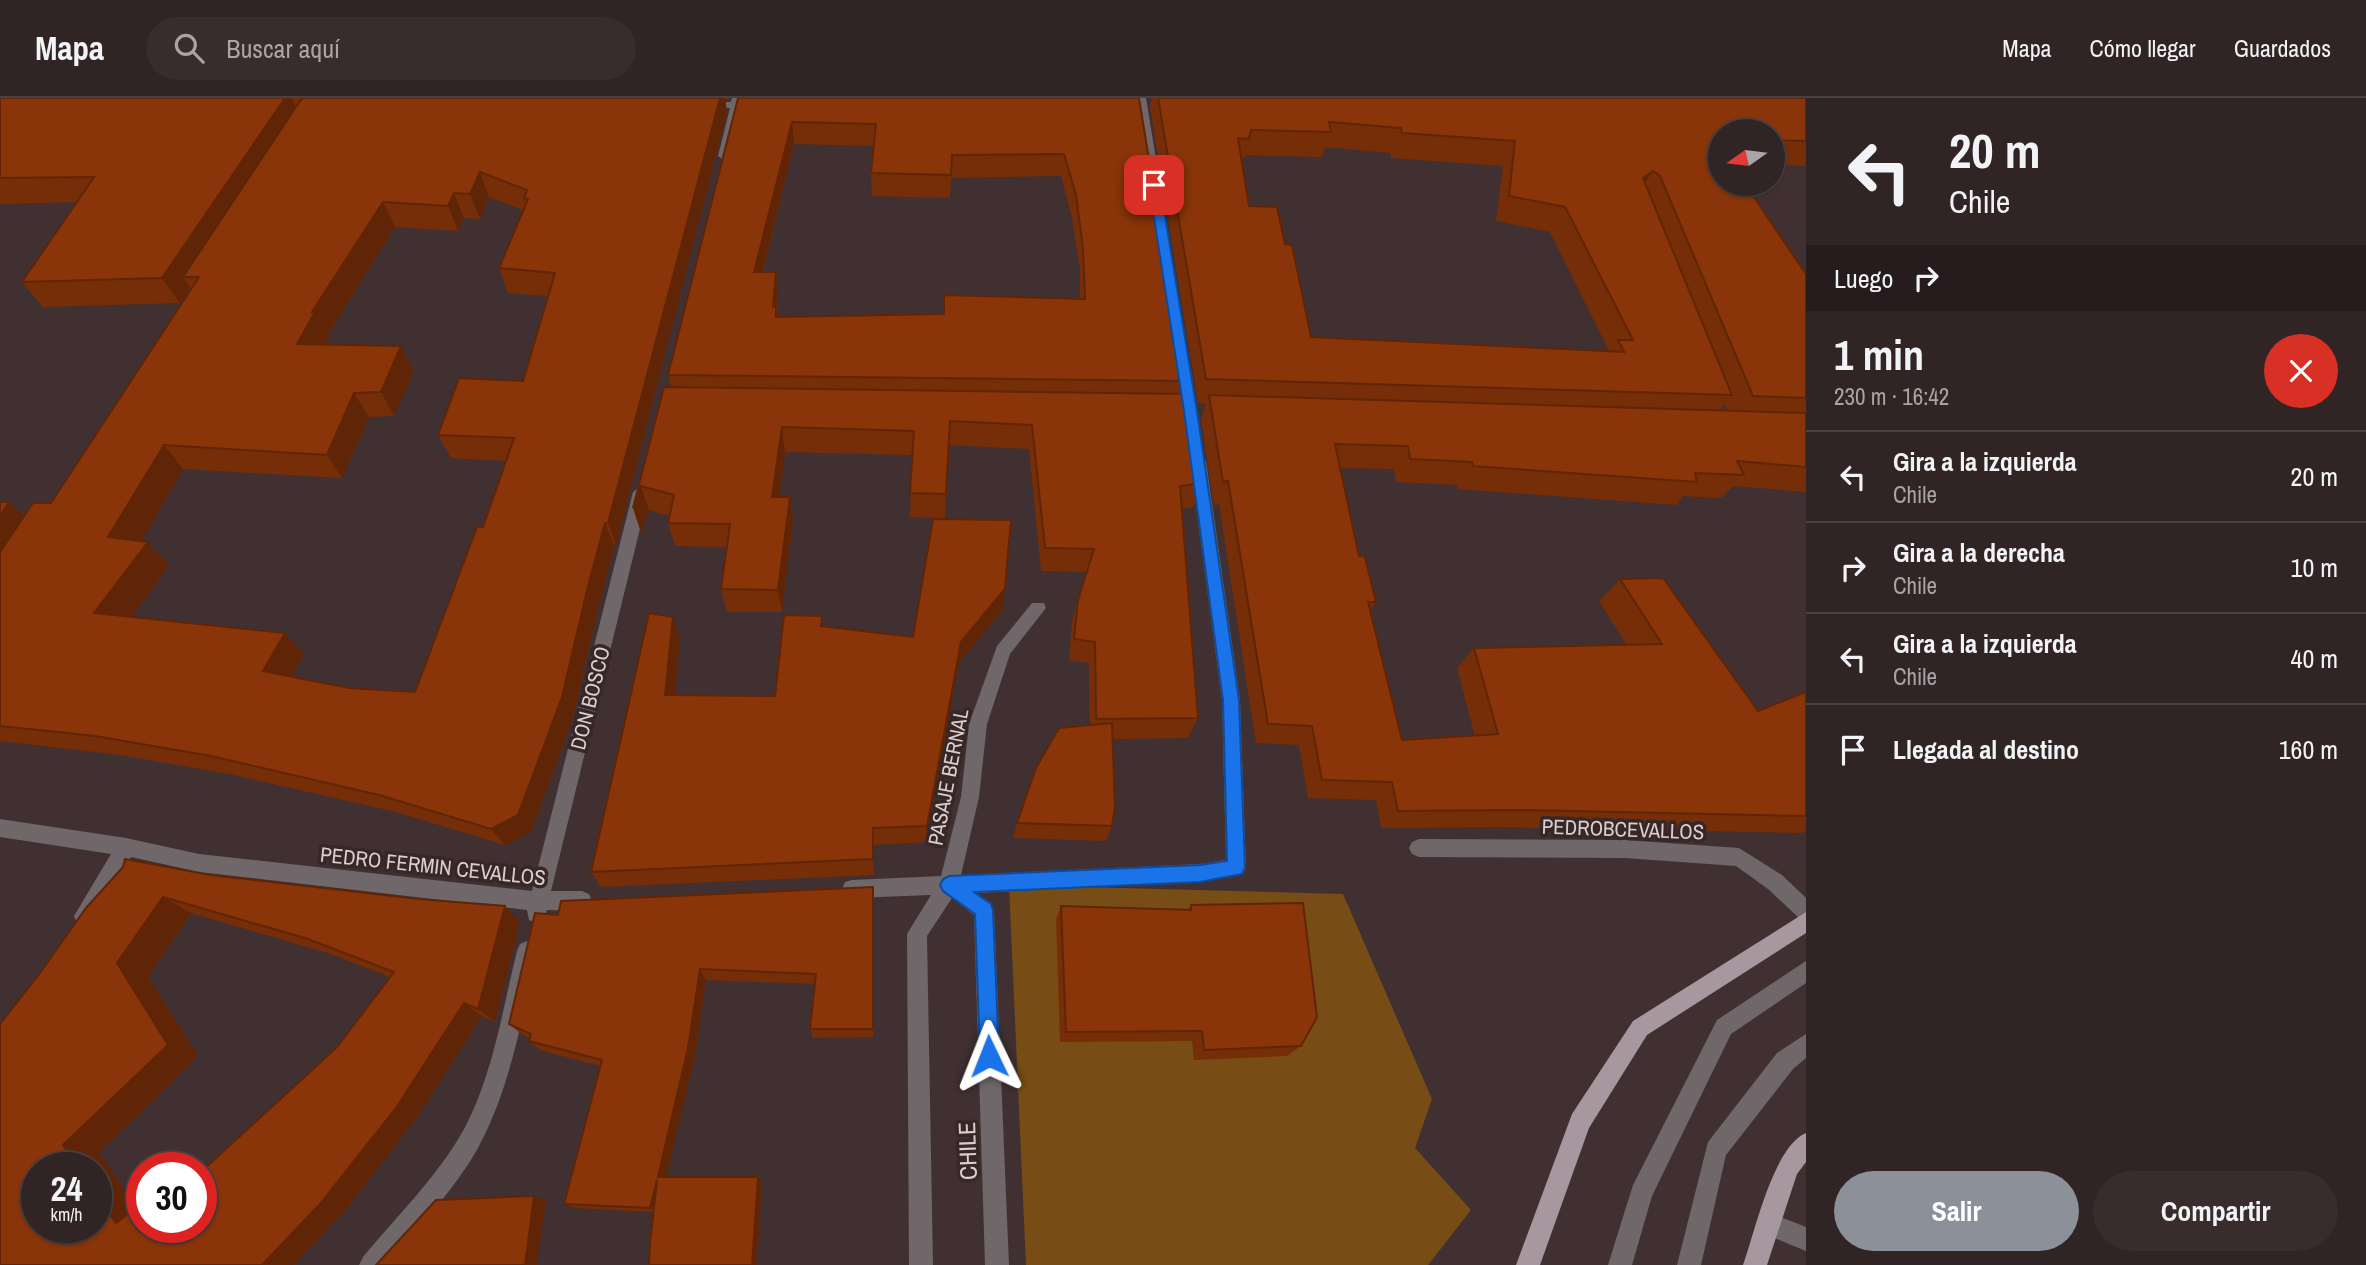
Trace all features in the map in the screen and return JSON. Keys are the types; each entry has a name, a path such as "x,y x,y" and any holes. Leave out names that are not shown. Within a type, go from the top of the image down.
{"main road":[{"path":"1528,1265 1580,1122 1640,1028 1806,922"},
{"path":"1755,1265 1788,1167 1806,1144"}],"street":[{"path":"838,890 1200,873 1236,868 1231,700 1194,438 1197,411 1141,99"},
{"path":"684,105 737,101 777,104"},
{"path":"720,170 737,101"},
{"path":"1171,411 1197,411"},
{"name":"DON BOSCO","path":"371,1265 457,1161 480,1121 495,1075 646,472"},
{"name":"PASAJE BERNAL","path":"949,885 970,797 978,724 1003,651 1038,608"},
{"name":"PEDRO FERMIN CEVALLOS","path":"0,828 126,847 199,863 539,902 602,900"},
{"path":"71,936 126,847"},
{"name":"PEDROBCEVALLOS","path":"1419,848 1625,849 1739,857 1775,882 1806,911"},
{"path":"921,1265 917,934 949,885"},
{"name":"CHILE","path":"949,885 984,910 997,1265"},
{"path":"1620,1265 1642,1193 1724,1027 1806,971"},
{"path":"1689,1265 1716,1150 1785,1061 1806,1045"},
{"path":"1768,1224 1806,1239"}],"shaded area":[{"path":"1009,885 1343,894 1432,1099 1415,1148 1471,1210 1428,1265 1026,1265"}],"building":[{"path":"0,98 285,98 162,278 22,282 94,177 0,178"},
{"path":"302,98 720,98 608,523 605,523 588,586 562,697 518,815 491,829 379,795 211,756 95,736 0,726 0,552 33,503 51,503 199,277 183,277","holes":["480,172 527,190 524,198 528,199 499,268 555,273 523,381 459,378 438,435 514,438 483,527 477,527 415,692 349,688 263,671 285,633 94,613 148,542 108,537 164,445 327,455 354,393 381,392 401,346 297,344 315,312 312,312 383,202 448,206 454,193 470,194"]},
{"path":"738,98 1139,98 1185,381 668,375","holes":["792,122 876,124 871,173 951,175 952,155 1064,154 1076,195 1083,248 1085,299 944,295 944,314 776,317 776,307 773,307 776,272 754,272"]},
{"path":"1158,98 1806,98 1806,141 1785,140 1785,119 1708,119 1708,196 1753,196 1806,274 1806,398 1753,396 1660,176 1653,171 1643,178 1732,395 1206,379","holes":["1329,122 1401,128 1402,133 1515,141 1509,196 1565,207 1633,340 1618,340 1624,352 1311,337 1292,245 1285,244 1277,207 1249,206 1238,138 1249,139 1251,130 1331,132"]},
{"path":"664,387 1188,394 1201,483 1180,486 1198,718 1096,719 1095,642 1074,639 1078,600 1094,549 1045,548 1032,425 950,421 946,494 910,493 914,431 782,427 772,497 790,497 778,590 721,589 730,524 668,523 674,495 641,486 633,508"},
{"path":"1209,395 1806,413 1806,467 1737,461 1744,475 1695,473 1697,482 1473,466 1472,462 1410,459 1408,446 1335,444 1359,556 1365,557 1376,602 1368,602 1402,740 1498,734 1474,648 1662,644 1620,579 1663,578 1758,711 1806,692 1806,816 1519,810 1398,811 1392,782 1322,780 1312,726 1268,724 1228,481 1223,482"},
{"path":"0,502 9,502 0,516"},
{"path":"933,519 1011,520 1005,589 961,642 927,826 873,828 873,859 591,872 649,613 673,617 665,695 775,696 784,615 822,616 821,626 913,637"},
{"path":"1112,723 1115,808 1112,826 1017,823 1036,768 1059,728"},
{"path":"125,859 210,875 418,899 505,906 478,1009 464,1003 396,1108 319,1205 262,1265 0,1265 0,1024 86,908 123,867","holes":["163,897 308,939 394,972 337,1047 217,1157 217,1243 126,1243 126,1215 116,1223 112,1217 112,1243 21,1243 21,1152 68,1152 63,1145 168,1045 117,963"]},
{"path":"873,887 873,1029 810,1029 816,974 700,969 688,1048 658,1177 758,1177 752,1265 649,1265 657,1180 650,1208 564,1204 602,1060 529,1041 531,1034 509,1024 535,913 558,915 561,901"},
{"path":"1303,903 1317,1017 1301,1046 1204,1050 1202,1031 1066,1032 1061,906 1191,910 1191,905"},
{"path":"534,1196 525,1265 376,1265 436,1200"}],"route":[{"path":"989,1056 984,910 949,885 1200,873 1236,868 1231,700 1190,411 1154,185"}]}
